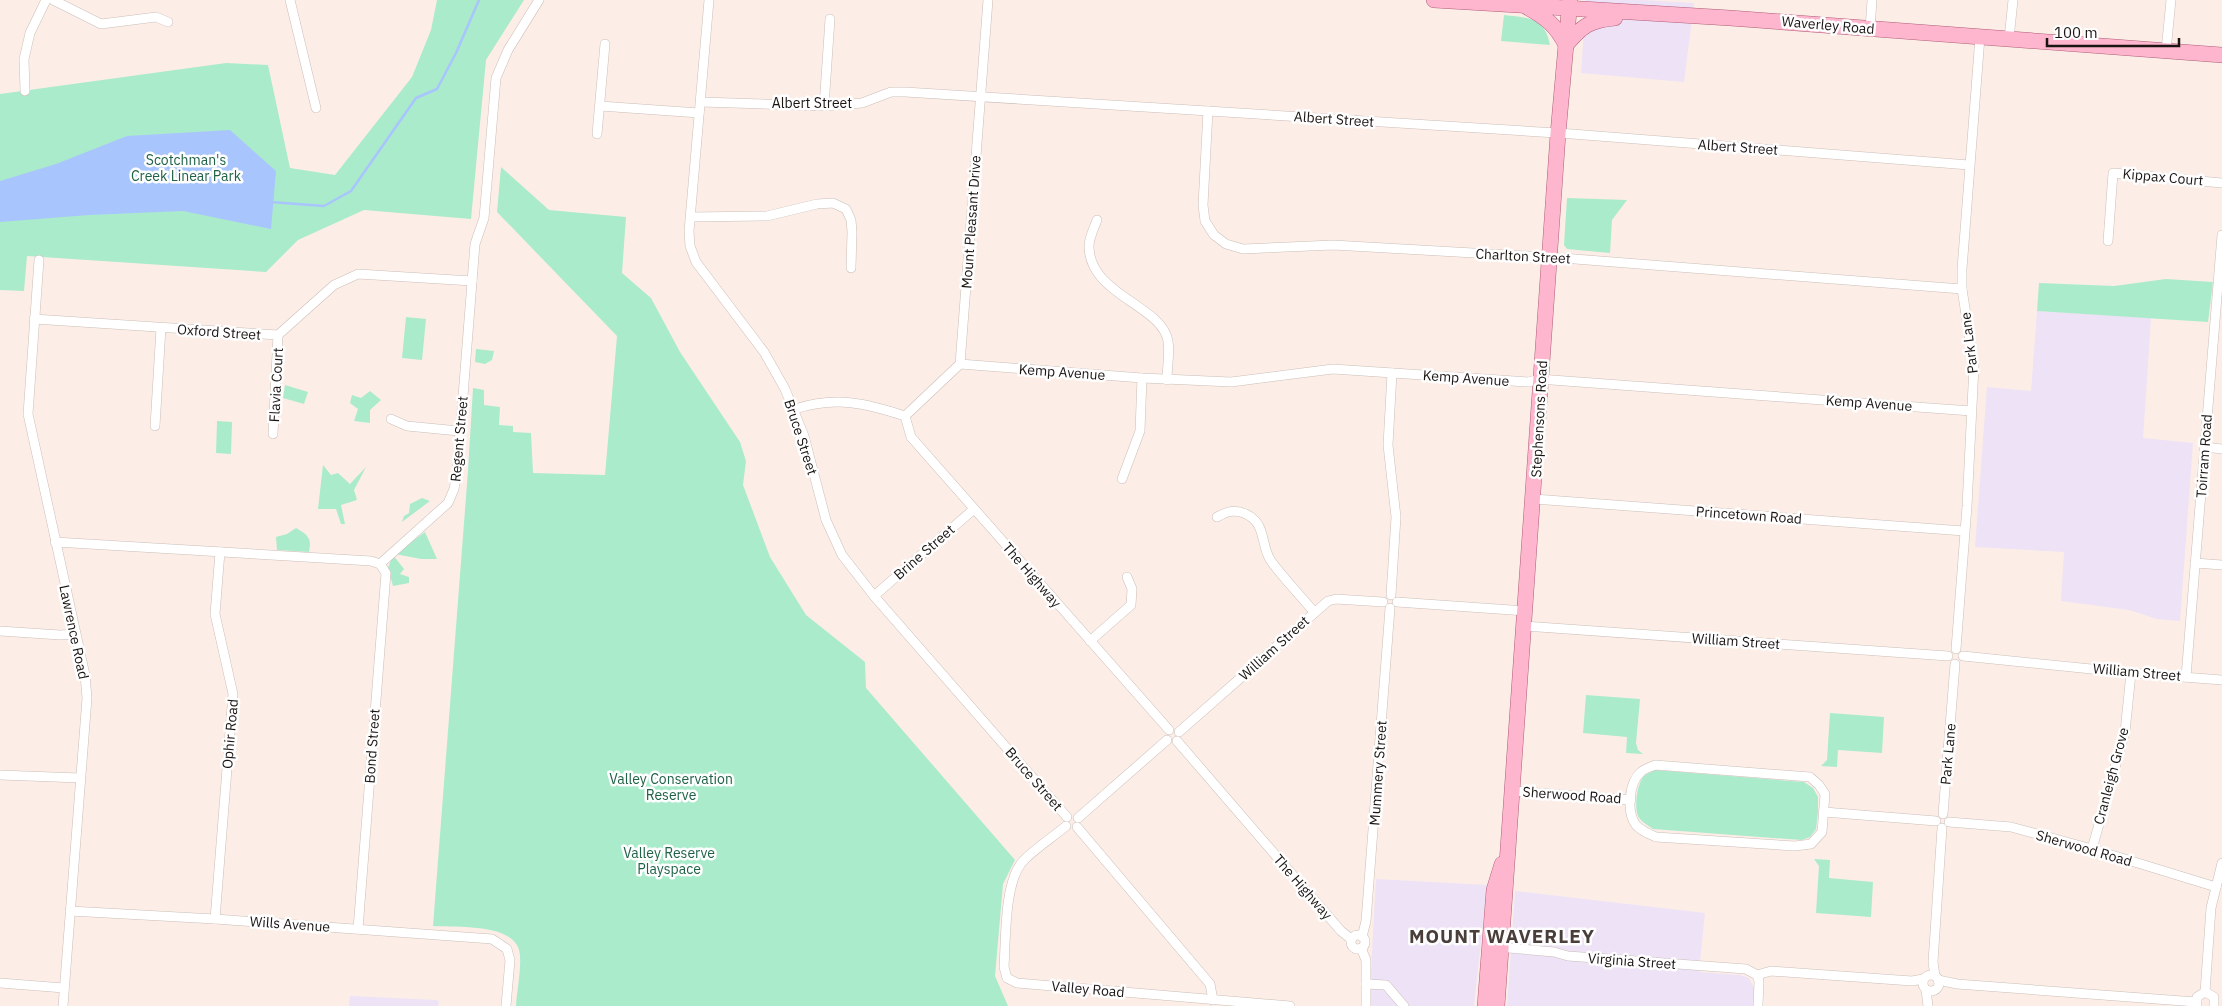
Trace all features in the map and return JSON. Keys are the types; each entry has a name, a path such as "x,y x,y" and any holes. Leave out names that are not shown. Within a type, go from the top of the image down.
{"main road":[{"name":"Waverley Road","path":"1434,0 1494,4 1569,4 1640,14 1730,18 2222,55"},
{"path":"1600,0 1617,11"},
{"path":"1518,3 1543,16 1558,30 1566,45 1576,33 1599,19 1640,14"},
{"name":"Stephensons Road","path":"1497,1006 1496,947 1500,891 1509,839 1513,791 1558,134 1569,4"},
{"name":"Stephensons Road","path":"1485,1006 1496,947"}],"street":[{"path":"25,90 24,60 30,33 46,0"},
{"path":"53,0 101,24 156,17 168,22"},
{"path":"290,0 316,108"},
{"name":"Regent Street","path":"380,564 448,503 454,489 457,472 475,244 485,210 496,78 508,50 539,0"},
{"name":"Bruce Street","path":"709,0 691,217 690,246 696,262 764,352 794,409 804,436 826,520 842,555 874,596 1067,822"},
{"path":"1870,29 1872,0"},
{"path":"2009,39 2013,0"},
{"path":"2166,51 2171,0"},
{"name":"Mount Pleasant Drive","path":"960,364 987,1"},
{"path":"824,106 830,19"},
{"name":"Park Lane","path":"1959,652 1974,366 1962,289 1969,165 1980,37"},
{"path":"597,134 605,44"},
{"name":"Albert Street","path":"701,102 824,106 862,103 891,92 1558,134 1969,165"},
{"path":"600,106 699,113"},
{"name":"Charlton Street","path":"1208,111 1203,205 1205,221 1214,235 1226,244 1243,249 1333,245 1551,258 1962,289"},
{"name":"Kippax Court","path":"2108,242 2113,173 2222,182"},
{"path":"691,217 767,216 817,204 833,203 846,210 851,220 851,268"},
{"path":"1097,220 1089,245 1096,268 1115,291 1160,326 1168,340 1167,380"},
{"name":"Toirram Road","path":"2186,677 2218,315 2222,235"},
{"name":"Lawrence Road","path":"39,260 28,414 85,675 87,698 63,1006"},
{"name":"Oxford Street","path":"34,319 278,335 334,285 358,274 472,281"},
{"path":"156,426 161,328"},
{"name":"Flavia Court","path":"273,434 278,335"},
{"path":"794,409 810,404 865,403 904,416 960,364"},
{"name":"Kemp Avenue","path":"960,364 1167,380 1231,382 1333,368 1528,382 1541,379 1971,411"},
{"name":"Mummery Street","path":"1362,937 1366,921 1396,517 1388,445 1392,373"},
{"path":"1122,479 1140,431 1142,378"},
{"name":"The Highway","path":"904,416 910,437 1168,730"},
{"path":"391,419 408,426 459,431"},
{"path":"2205,448 2222,449"},
{"name":"Princetown Road","path":"1534,499 1964,531"},
{"name":"Brine Street","path":"874,596 974,509"},
{"path":"1217,517 1227,512 1238,510 1251,516 1260,525 1270,559 1314,612"},
{"path":"55,542 371,560 380,564"},
{"name":"Ophir Road","path":"215,919 233,694 215,614 220,552"},
{"path":"2195,563 2222,565"},
{"name":"Bond Street","path":"358,929 386,573 380,564"},
{"path":"1090,641 1131,605 1132,589 1127,577"},
{"name":"William Street","path":"1178,737 1314,612 1328,600 1336,599 1390,602 1525,619 1948,656"},
{"path":"0,632 60,636 75,634"},
{"path":"1950,651 1959,652 1960,662 1955,664 1950,662 1948,656 1950,651"},
{"name":"William Street","path":"1959,652 2131,673 2222,680"},
{"name":"Park Lane","path":"1928,1006 1933,962 1955,664"},
{"name":"Cranleigh Grove","path":"2092,849 2124,732 2131,673"},
{"path":"1173,728 1178,737 1173,743 1167,740 1168,730 1173,728"},
{"name":"The Highway","path":"1178,737 1341,931 1351,939"},
{"path":"1067,822 1072,829 1167,740"},
{"name":"Sherwood Road","path":"1655,765 1810,777 1825,794 1822,832 1811,844 1795,846 1656,837 1636,826 1631,816 1631,800 1632,786 1640,772 1655,765"},
{"path":"0,774 80,778"},
{"name":"Sherwood Road","path":"1513,791 1631,800"},
{"name":"Sherwood Road","path":"1824,812 2012,827 2216,887"},
{"name":"Valley Road","path":"1067,822 1024,860 1015,873 1010,887 1004,967 1007,978 1017,983 1290,1006"},
{"path":"1077,823 1210,984 1213,1000"},
{"path":"2205,992 2211,908 2222,863"},
{"name":"Wills Avenue","path":"70,911 215,919 492,939 507,949 510,960 506,1006"},
{"path":"1361,948 1353,947 1351,939 1355,936 1362,937 1364,942 1361,948 1366,960 1366,1006"},
{"name":"Virginia Street","path":"1496,947 1554,952 1568,956 1746,969 1758,978"},
{"path":"1758,1006 1758,978 1771,971 2197,1004 2199,995 2205,992 2212,995 2217,1003"},
{"path":"0,983 64,988"},
{"path":"1366,984 1386,985 1404,1006"}],"shaded area":[{"path":"1586,0 1642,0 1694,3 1684,82 1581,73"},
{"path":"2037,311 2151,318 2143,438 2193,443 2180,621 2157,619 2129,610 2061,601 2064,552 1975,547 1987,387 2031,391"},
{"path":"1376,879 1487,885 1474,1006 1369,1006"},
{"path":"1515,891 1705,913 1699,972 1740,975 1749,978 1755,990 1754,1006 1507,1006"},
{"path":"350,996 439,1001 438,1006 349,1006"}],"green space":[{"name":"Scotchman's Creek Linear Park","path":"437,0 524,0 486,60 471,219 364,210 298,240 266,272 27,256 24,291 0,290 0,94 226,63 268,65 290,168 335,175 412,77 431,30"},
{"path":"1504,15 1528,18 1540,24 1548,36 1550,45 1501,41"},
{"name":"Valley Conservation Reserve","path":"501,167 549,210 626,217 622,273 651,298 680,352 740,442 746,461 743,485 770,557 806,615 865,662 866,688 1015,860 1003,884 995,976 1008,1006 516,1006 520,956 517,945 509,937 485,929 433,926 473,388 484,390 484,405 500,407 499,425 513,426 513,432 531,433 533,473 605,475 617,336 497,212"},
{"path":"1567,198 1627,200 1612,220 1610,253 1567,249 1564,245"},
{"path":"2166,279 2213,282 2208,322 2037,311 2039,283 2114,286"},
{"path":"406,317 426,319 422,360 402,358"},
{"path":"476,349 494,351 492,360 485,364 475,362"},
{"path":"285,385 308,392 304,404 283,398"},
{"path":"370,391 381,400 370,410 370,423 354,421 358,409 350,403 352,395 361,398"},
{"path":"217,421 232,422 231,454 216,453"},
{"path":"323,465 331,475 338,473 350,484 366,467 354,490 357,500 341,505 345,524 341,524 336,509 318,509"},
{"path":"422,498 430,501 402,522 404,516 409,513 410,504"},
{"path":"296,528 308,537 310,543 309,552 277,550 276,537 287,534"},
{"path":"425,532 437,559 421,559 395,554"},
{"path":"393,555 404,569 400,574 409,577 409,583 393,586 388,568"},
{"path":"1586,695 1640,699 1636,743 1638,750 1643,754 1626,753 1627,737 1583,733"},
{"path":"1830,713 1884,717 1882,753 1838,750 1837,767 1821,766 1827,760"},
{"path":"1655,770 1804,782 1813,788 1818,797 1816,829 1810,837 1802,840 1653,829 1638,816 1636,801 1644,776"},
{"path":"1814,859 1830,860 1829,878 1873,882 1871,917 1816,913 1819,866"}],"water":[{"path":"230,130 276,171 271,229 183,211 89,215 0,222 0,181 56,164 127,136"}],"waterway":[{"path":"271,202 324,206 351,191 416,98 437,89 456,53 479,0"}],"district":[{"name":"MOUNT WAVERLEY","path":"1502,936"}],"park label":[{"name":"Valley Reserve Playspace","path":"669,862"}]}
